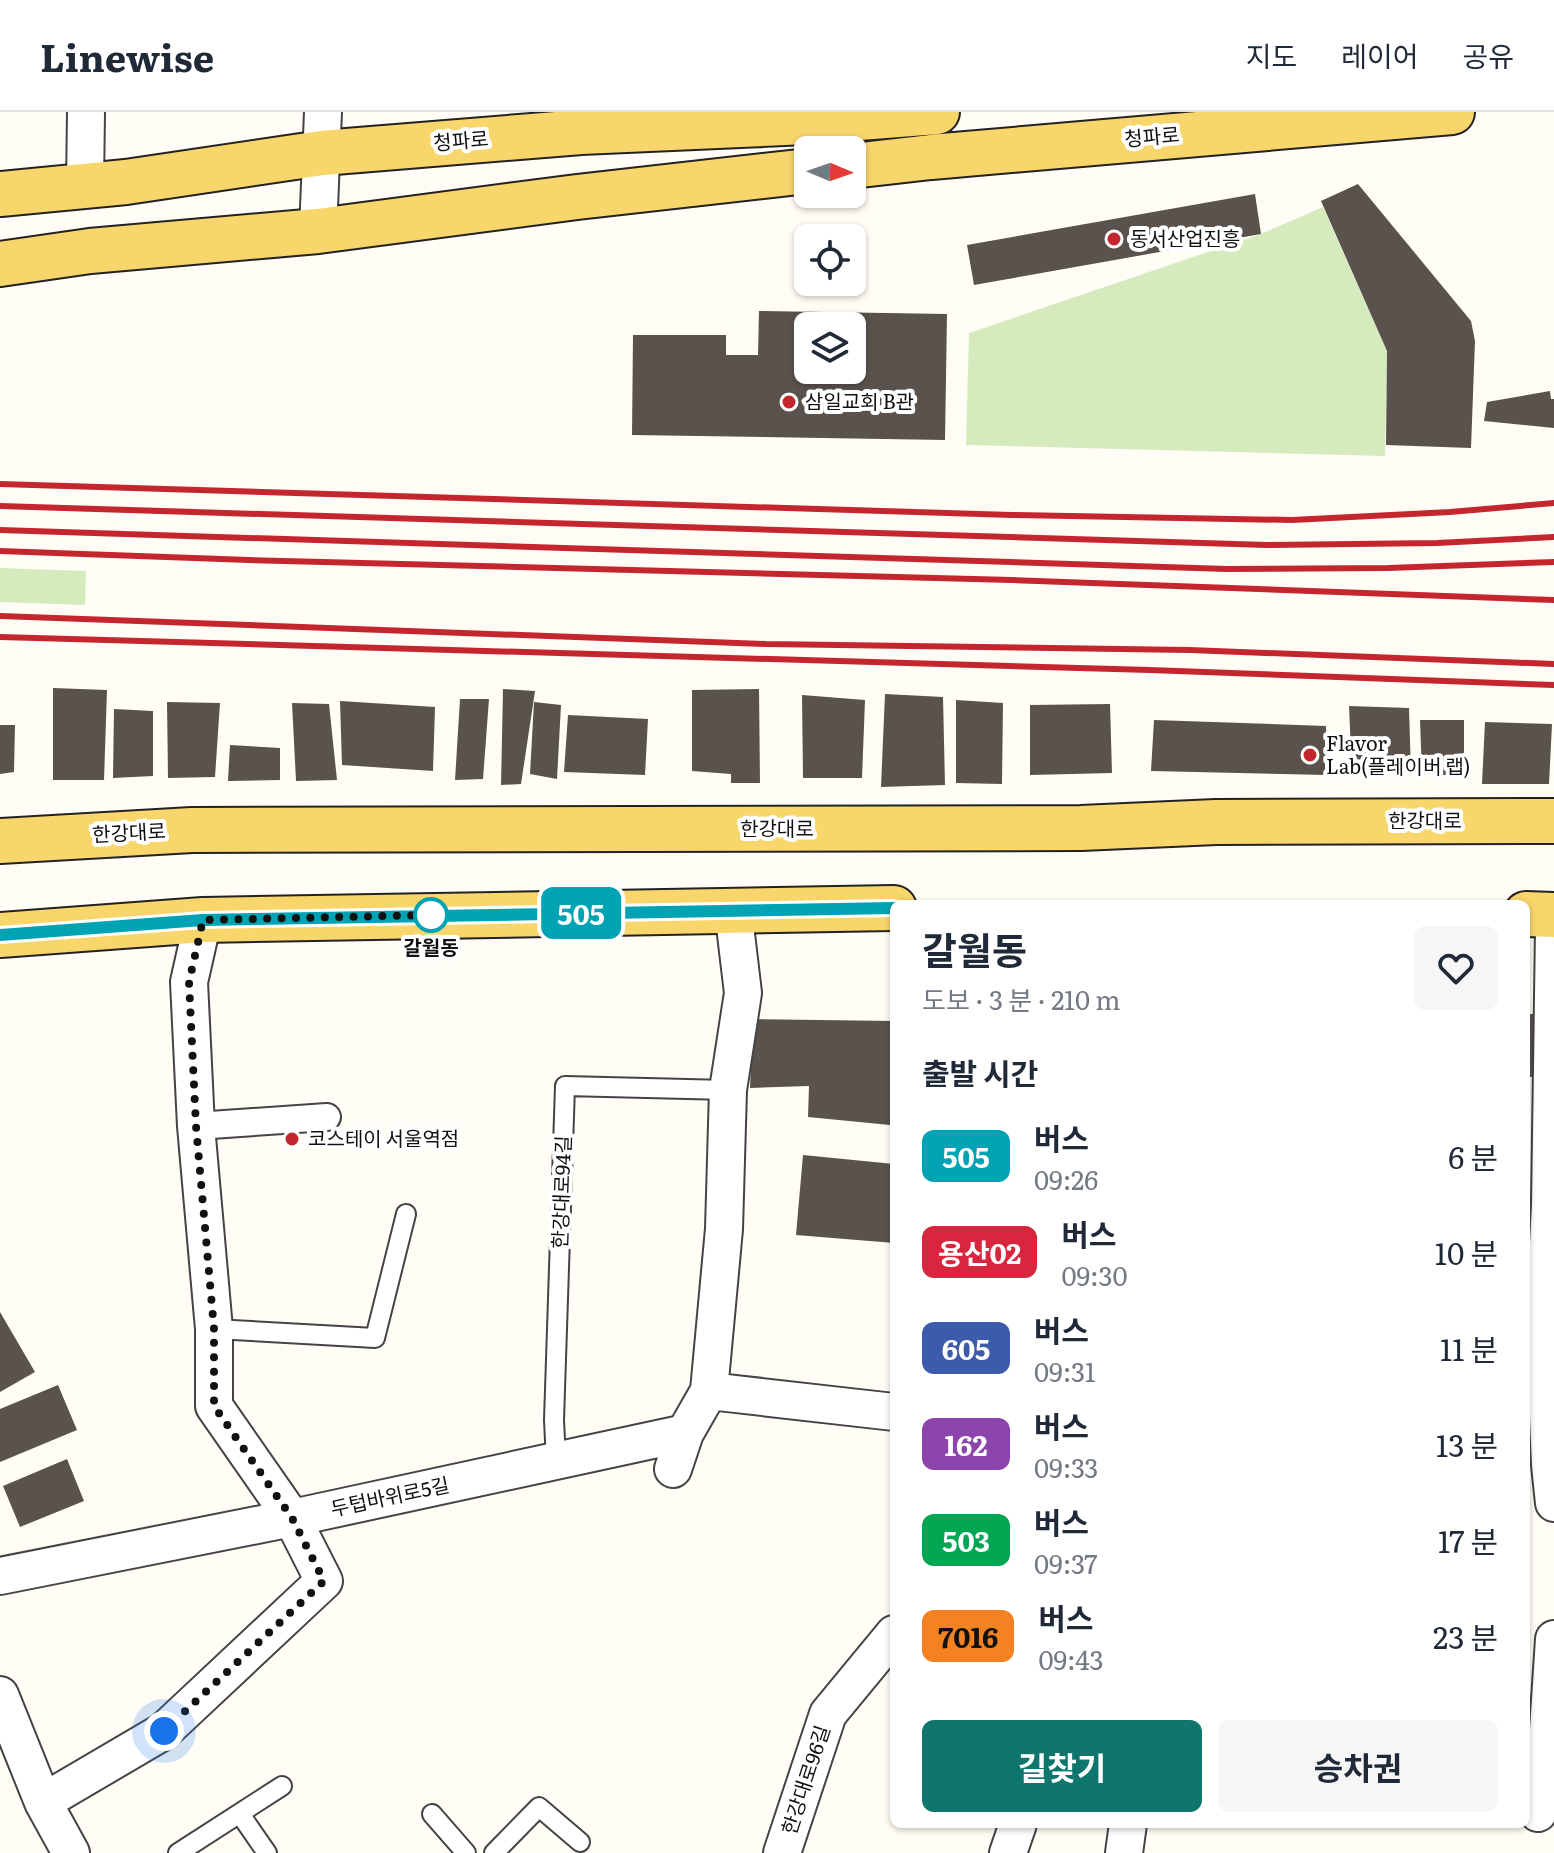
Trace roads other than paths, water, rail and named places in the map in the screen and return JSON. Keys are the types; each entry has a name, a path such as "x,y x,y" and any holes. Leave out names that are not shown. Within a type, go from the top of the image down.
{"main road":[{"name":"청파로","path":"0,194 126,182 322,132 929,112"},
{"name":"청파로","path":"866,164 1452,112"},
{"path":"0,264 90,251 318,231 794,173"},
{"name":"한강대로","path":"0,841 192,830 1081,828 1216,822 1554,821"},
{"path":"0,935 203,920 890,908"},
{"path":"1530,914 1554,915"}],"street":[{"path":"85,186 86,112"},
{"path":"318,231 322,132"},
{"path":"673,1469 685,1433 709,1391 724,1229 728,1090 743,993 733,909"},
{"path":"43,1802 164,1731 324,1581 292,1518 214,1406 214,1329 196,1126 189,982 203,920"},
{"path":"1554,928 1541,1322 1543,1465 1554,1503"},
{"path":"196,1126 327,1117"},
{"path":"709,1391 890,1412"},
{"name":"두텁바위로5길","path":"0,1576 292,1518 685,1433"},
{"name":"한강대로96길","path":"782,1853 828,1714 890,1639"},
{"path":"1539,1814 1554,1639"},
{"path":"0,1695 43,1802 71,1853"},
{"path":"1008,1853 1017,1828"},
{"path":"1124,1853 1127,1828"}],"lane":[{"name":"한강대로94길","path":"556,1461 554,1420 565,1086 728,1090"},
{"path":"214,1329 375,1338 406,1214"},
{"path":"178,1853 282,1786"},
{"path":"494,1853 539,1807 580,1842"},
{"path":"240,1814 267,1853"},
{"path":"432,1814 466,1853"}],"railway":[{"path":"0,484 1012,515 1292,520 1554,503"},
{"path":"0,506 1267,545 1437,543 1554,537"},
{"path":"0,530 1227,569 1388,568 1554,562"},
{"path":"0,551 1012,580 1554,600"},
{"path":"0,616 766,644 1190,650 1554,664"},
{"path":"0,637 1150,670 1554,685"}],"place":[{"name":"동서산업진흥","path":"1114,239"},
{"name":"삼일교회 B관","path":"789,402"},
{"name":"Flavor Lab(플레이버 랩)","path":"1310,755"},
{"name":"갈월동","path":"431,915"},
{"name":"코스테이 서울역점","path":"292,1139"}]}
